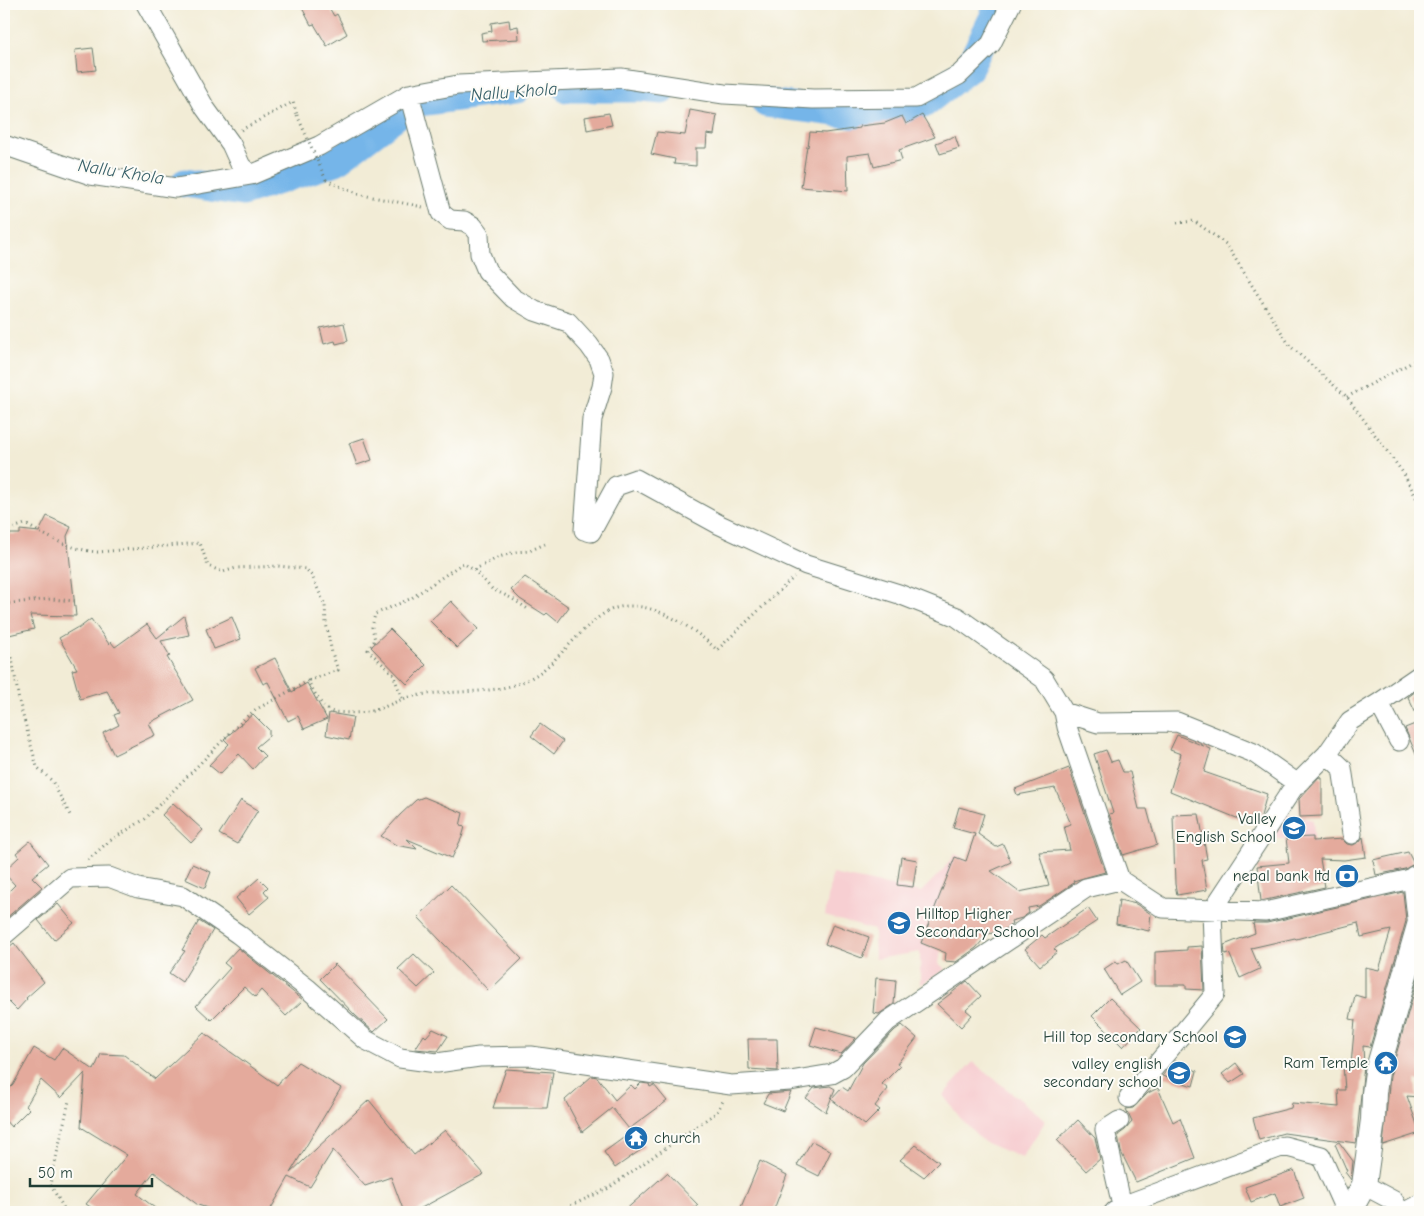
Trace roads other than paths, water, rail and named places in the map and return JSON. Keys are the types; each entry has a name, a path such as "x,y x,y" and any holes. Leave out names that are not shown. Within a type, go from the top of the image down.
{"main road":[{"path":"1347,1212 1364,1185 1373,1120 1377,1072 1420,922 1417,877"}],"street":[{"path":"146,4 205,108 227,139 242,166 250,175"},
{"path":"4,145 91,175 176,188 250,175 319,146 409,94 458,85 621,78 724,94 813,99 916,98 959,75 991,44 1011,4"},
{"path":"409,94 441,213 450,220 464,221 473,226 479,234 480,254 487,271 513,298 535,311 568,322 599,359 604,373 602,387 592,419 584,530 591,532 616,486 636,479 720,525 806,565 899,594 956,617 1044,679 1064,712 1120,880 1163,908 1265,912 1417,877"},
{"path":"1129,1098 1215,994 1212,911 1293,788 1327,754 1350,721 1420,675"},
{"path":"1379,703 1399,742"},
{"path":"1064,712 1098,724 1177,722 1254,753 1298,784"},
{"path":"1327,754 1342,768 1352,834"},
{"path":"4,935 70,878 109,877 138,888 182,896 238,934 292,976 366,1040 400,1058 436,1063 479,1057 531,1056 731,1085 790,1081 832,1074 843,1068 888,1020 1086,888 1120,880"},
{"path":"1119,1122 1105,1130 1118,1209 1284,1146 1321,1156 1347,1212"},
{"path":"1364,1185 1394,1201 1400,1212"},
{"path":"1405,1212 1420,1204"}],"waterway":[{"name":"Nallu Khola","path":"766,103 867,116 923,104 969,68 1000,4"},
{"name":"Nallu Khola","path":"567,88 643,88 662,90"},
{"name":"Nallu Khola","path":"185,183 243,192 336,161 413,103 517,89"}],"place":[{"name":"Valley English School","path":"1294,828"},
{"name":"nepal bank ltd","path":"1347,876"},
{"name":"Hilltop Higher Secondary School","path":"899,923"},
{"name":"Hill top secondary School","path":"1235,1037"},
{"name":"Ram Temple","path":"1386,1063"},
{"name":"valley english secondary school","path":"1179,1073"},
{"name":"church","path":"636,1138"}]}
